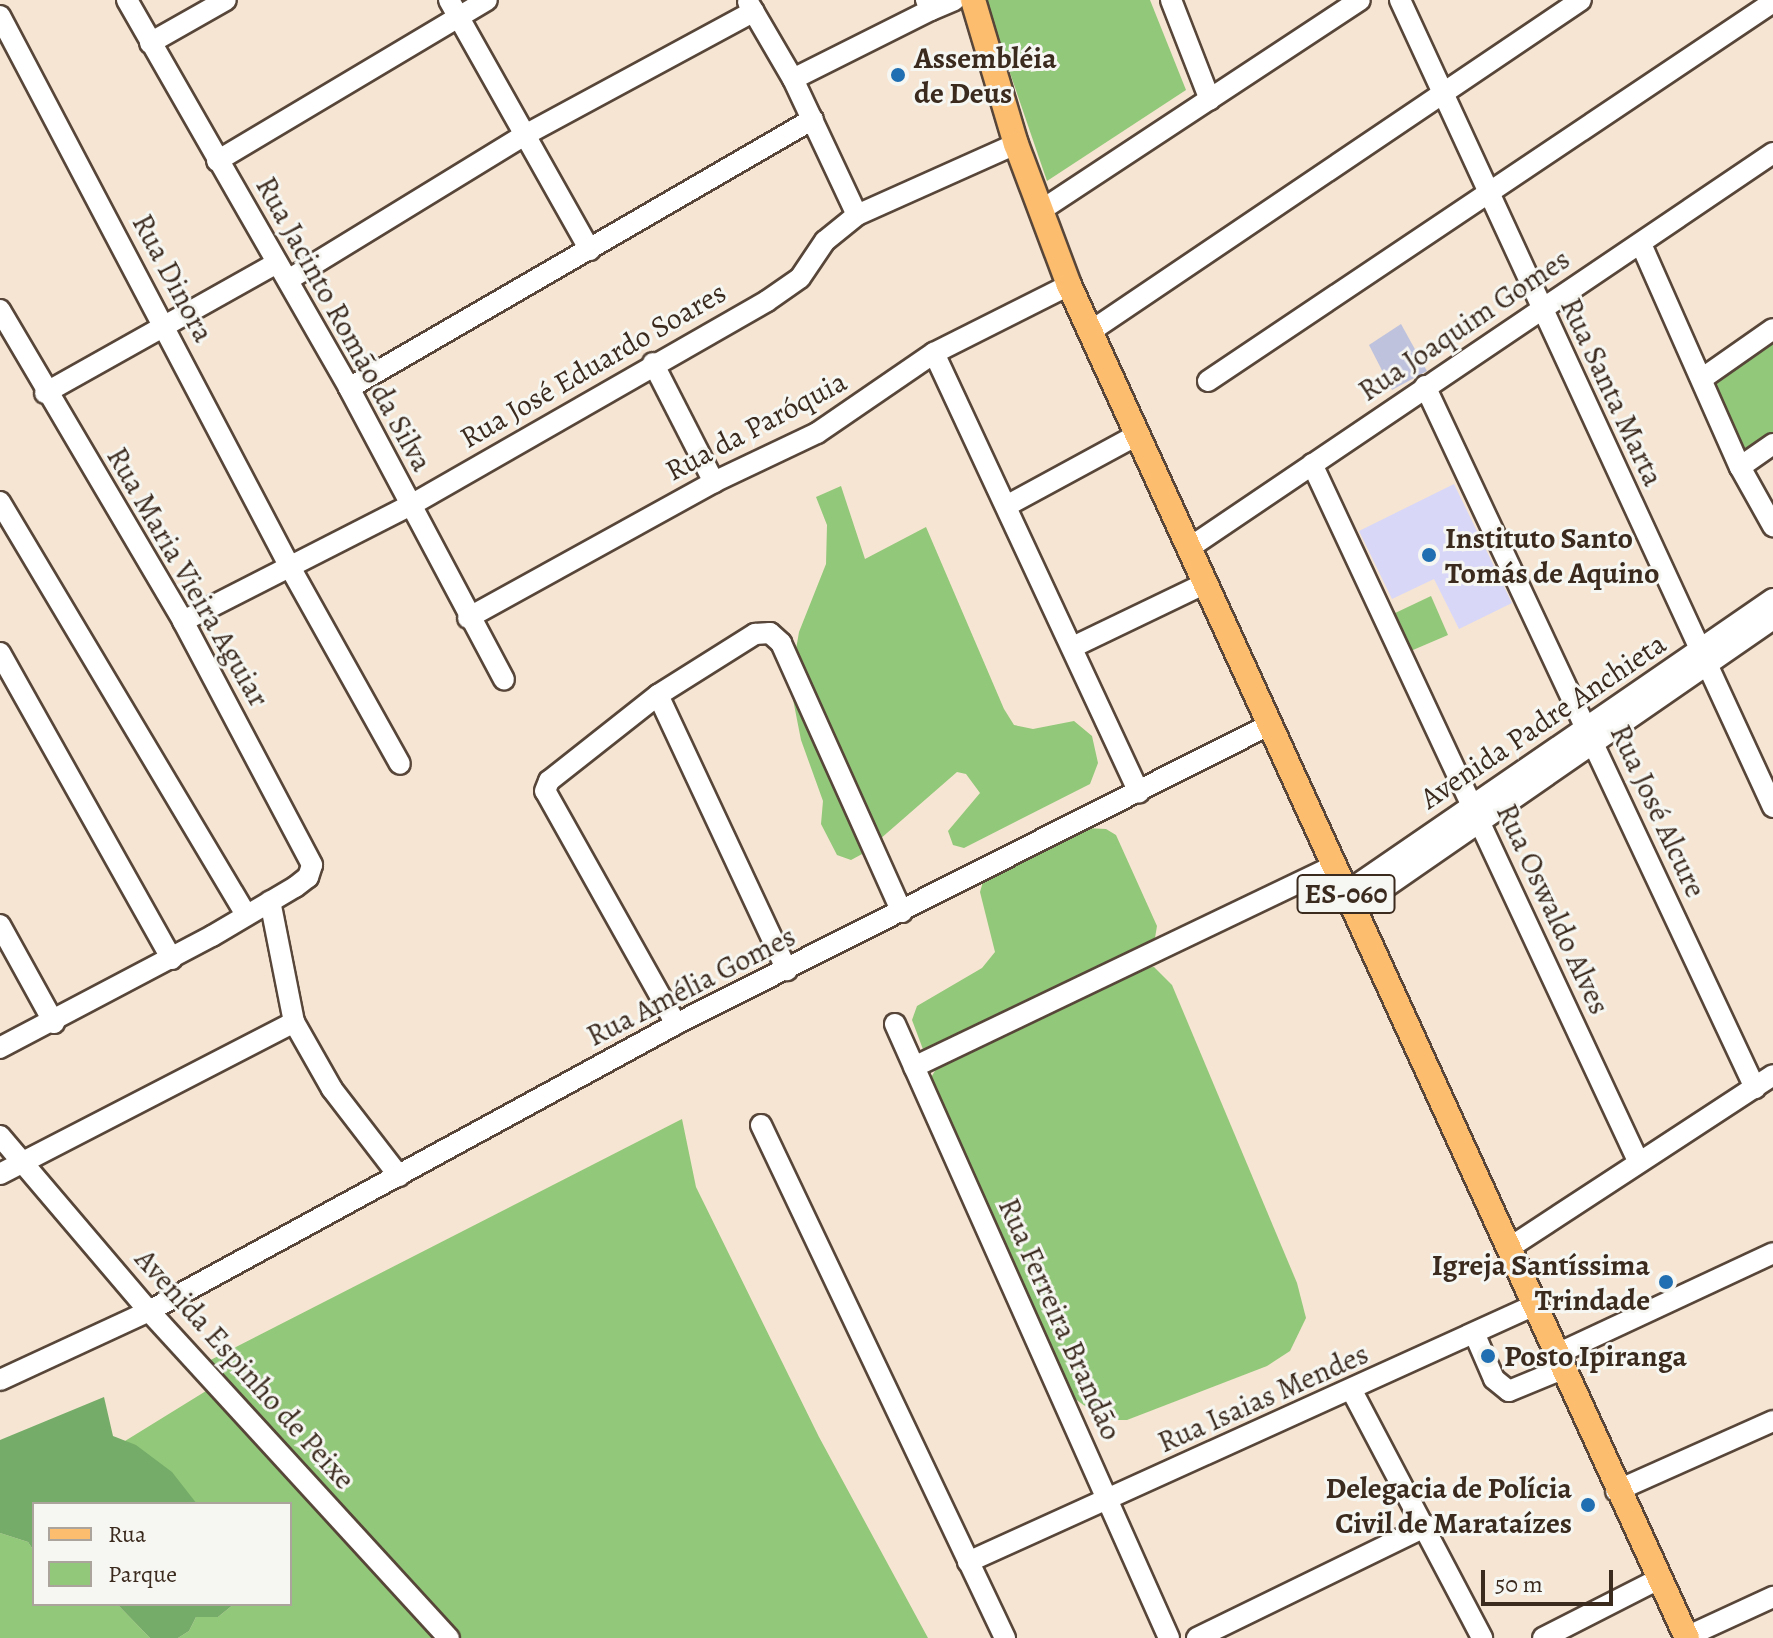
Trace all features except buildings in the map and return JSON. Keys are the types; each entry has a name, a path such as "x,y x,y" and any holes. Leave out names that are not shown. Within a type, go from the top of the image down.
{"main road":[{"name":"ES-060","path":"973,0 1016,144 1069,285 1267,726 1512,1246 1616,1491 1686,1637"}],"street":[{"name":"Rua Jacinto Romão da Silva","path":"127,0 349,388 468,618 504,679"},
{"path":"150,43 226,0"},
{"path":"217,161 454,8 487,0"},
{"path":"793,79 929,5 954,0"},
{"path":"1171,0 1210,100"},
{"path":"1040,211 1360,0"},
{"name":"Rua Santa Marta","path":"1400,0 1446,93 1541,309 1773,807"},
{"path":"1091,331 1581,0"},
{"path":"1208,381 1491,195 1773,2"},
{"path":"45,393 283,271 750,5 793,79 857,215"},
{"path":"454,8 590,250"},
{"name":"Rua Dinora","path":"0,16 291,569 400,764"},
{"path":"349,388 813,119"},
{"name":"Rua José Eduardo Soares","path":"183,621 291,569 411,505 785,289 825,241 857,215 1016,144"},
{"name":"Rua Joaquim Gomes","path":"1189,548 1773,153"},
{"path":"1641,244 1740,467 1773,526"},
{"name":"Rua da Paróquia","path":"468,618 714,482 828,426 934,353 1069,285"},
{"name":"Rua Maria Vieira Aguiar","path":"0,310 45,393 183,621 310,859 308,877 270,901"},
{"path":"1703,378 1773,329"},
{"path":"934,353 1008,505 1139,793"},
{"path":"653,363 714,482"},
{"name":"Rua José Alcure","path":"1425,386 1755,1088"},
{"path":"1008,505 1137,435"},
{"path":"1740,467 1773,444"},
{"name":"Rua Oswaldo Alves","path":"1312,464 1638,1161"},
{"path":"0,502 246,915"},
{"path":"1073,647 1204,584"},
{"name":"Avenida Padre Anchieta","path":"1703,658 1773,599"},
{"name":"Avenida Padre Anchieta","path":"1350,901 1703,658 1773,619"},
{"path":"676,1024 545,791 549,781 658,695 755,634 770,633 781,643 902,912"},
{"path":"0,653 172,959"},
{"path":"658,695 787,970"},
{"name":"Rua Amélia Gomes","path":"0,1380 149,1311 676,1024 1267,726"},
{"path":"914,1067 1333,866"},
{"path":"0,1048 54,1023 172,959 270,901 294,1022 332,1089 399,1176"},
{"path":"0,925 54,1023"},
{"path":"0,1174 294,1022"},
{"name":"Rua Ferreira Brandão","path":"895,1024 1169,1638"},
{"path":"1512,1246 1773,1075"},
{"path":"761,1125 1005,1638"},
{"name":"Avenida Espinho de Peixe","path":"0,1136 149,1311 449,1638"},
{"path":"1475,1335 1494,1379 1509,1391 1773,1253"},
{"name":"Rua Isaias Mendes","path":"968,1562 1352,1391 1537,1304"},
{"path":"1352,1391 1427,1526 1482,1638"},
{"path":"1616,1491 1773,1421"},
{"path":"1197,1638 1427,1526"},
{"path":"1543,1638 1657,1580"},
{"path":"1686,1637 1773,1597"}],"shaded area":[{"path":"1401,324 1427,371 1392,390 1369,345"},
{"name":"Instituto Santo Tomás de Aquino","path":"1454,484 1512,603 1459,629 1434,579 1392,599 1359,531"}],"green space":[{"path":"985,0 1150,0 1186,90 1047,181"},
{"path":"1773,336 1773,432 1745,451 1715,383"},
{"path":"841,486 865,559 926,527 1004,709 1014,725 1033,729 1074,721 1092,736 1098,763 1090,784 964,848 953,845 948,831 980,793 966,774 957,772 864,853 851,860 837,855 821,824 823,801 801,740 790,684 799,632 826,564 827,525 816,497"},
{"path":"1431,596 1448,635 1406,653 1391,615"},
{"path":"1085,828 1106,829 1116,835 1157,926 1154,944 924,1052 912,1020 917,1006 982,968 995,952 980,892 984,878"},
{"path":"1154,967 1172,985 1297,1283 1306,1318 1290,1351 1267,1366 1127,1420 1104,1420 1074,1398 927,1084 941,1061 1141,968"},
{"path":"682,1119 696,1187 819,1437 928,1638 178,1638 189,1631 196,1617 218,1617 232,1606 292,1606 292,1502 195,1502 125,1441 206,1391 189,1371"},
{"path":"104,1397 113,1436 136,1445 172,1472 195,1502 32,1502 32,1548 28,1542 0,1533 0,1440"},
{"path":"0,1533 28,1542 32,1548 32,1606 119,1606 150,1638 0,1638"},
{"path":"119,1606 232,1606 218,1617 196,1617 189,1631 178,1638 150,1638"}],"place":[{"name":"Assembléia de Deus","path":"898,75"},
{"name":"Instituto Santo Tomás de Aquino","path":"1429,555"},
{"name":"Igreja Santíssima Trindade","path":"1666,1282"},
{"name":"Posto Ipiranga","path":"1488,1356"},
{"name":"Delegacia de Polícia Civil de Marataízes","path":"1588,1505"}]}
